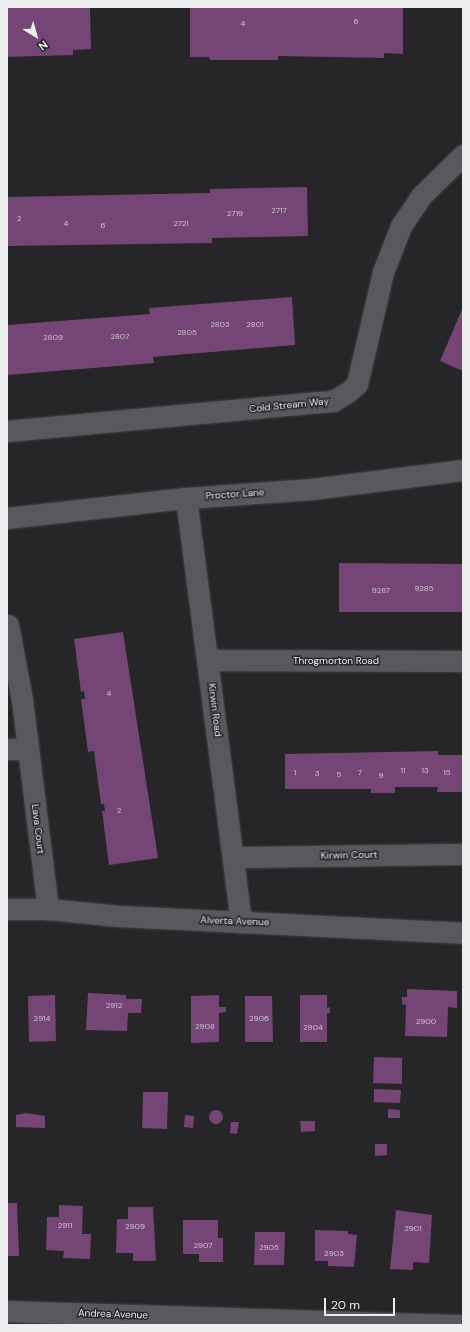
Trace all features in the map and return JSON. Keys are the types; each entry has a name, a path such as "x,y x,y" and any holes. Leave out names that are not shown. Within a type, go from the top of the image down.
{"street":[{"name":"Cold Stream Way","path":"7,431 333,401 348,392 357,384 383,272 401,226 421,196 463,155"},
{"name":"Proctor Lane","path":"7,518 186,498 312,488 463,470"},
{"name":"Kirwin Road","path":"186,498 235,856 241,922"},
{"name":"Lava Court","path":"8,625 28,749 48,909"},
{"name":"Throgmorton Road","path":"209,660 463,661"},
{"path":"7,749 28,749"},
{"name":"Kirwin Court","path":"235,856 463,854"},
{"name":"Alverta Avenue","path":"7,910 48,909 119,916 463,933"},
{"name":"Andrea Avenue","path":"7,1311 459,1325"}],"building":[{"path":"7,7 90,7 91,49 73,50 73,55 7,57"},
{"path":"190,7 403,7 403,54 384,53 384,58 278,56 278,60 210,60 209,57 190,57"},
{"path":"307,187 308,236 212,238 212,243 7,246 7,197 210,193 210,189"},
{"path":"292,297 295,345 153,357 154,363 7,375 7,325 150,314 149,308"},
{"path":"463,307 463,371 440,361"},
{"path":"339,563 463,564 463,612 339,612"},
{"path":"123,632 158,858 109,865 102,811 105,811 104,804 101,804 94,751 88,752 81,699 85,699 84,691 81,692 74,639"},
{"path":"438,751 438,755 463,755 463,792 437,792 438,787 395,787 395,793 371,793 371,789 285,789 285,754"},
{"path":"407,989 457,991 457,1008 448,1007 447,1037 405,1036 406,1005 402,1004 402,997 407,997"},
{"path":"88,993 126,995 126,999 142,999 141,1013 128,1013 127,1031 86,1030"},
{"path":"55,995 56,1041 29,1042 28,996"},
{"path":"219,995 219,1007 226,1007 226,1012 219,1013 219,1042 191,1043 191,996"},
{"path":"300,995 327,995 327,1008 330,1007 330,1013 327,1013 327,1042 300,1042"},
{"path":"245,996 272,996 273,1042 245,1042"},
{"path":"374,1057 402,1058 402,1084 373,1083"},
{"path":"374,1089 401,1090 400,1103 374,1102"},
{"path":"143,1092 168,1092 167,1129 142,1128"},
{"path":"388,1109 400,1110 400,1118 388,1118"},
{"path":"216,1110 221,1112 223,1117 221,1122 216,1124 211,1122 209,1117 211,1112"},
{"path":"26,1113 45,1116 45,1128 16,1127 16,1115"},
{"path":"185,1115 194,1116 193,1128 184,1127"},
{"path":"300,1121 315,1121 315,1131 301,1132"},
{"path":"231,1122 239,1122 237,1134 230,1133"},
{"path":"375,1144 387,1144 387,1155 375,1156"},
{"path":"7,1203 17,1203 19,1256 7,1256"},
{"path":"59,1205 83,1206 82,1234 91,1234 90,1259 63,1258 64,1251 46,1250 47,1217 59,1217"},
{"path":"128,1207 153,1207 156,1261 133,1261 133,1253 116,1253 117,1219 128,1219"},
{"path":"396,1210 432,1215 429,1263 413,1262 413,1270 390,1269"},
{"path":"183,1220 218,1220 218,1238 223,1238 223,1262 199,1262 199,1254 183,1254"},
{"path":"315,1230 348,1231 348,1234 357,1235 354,1267 328,1266 328,1261 315,1261"},
{"path":"255,1232 285,1232 284,1265 254,1265"}]}
